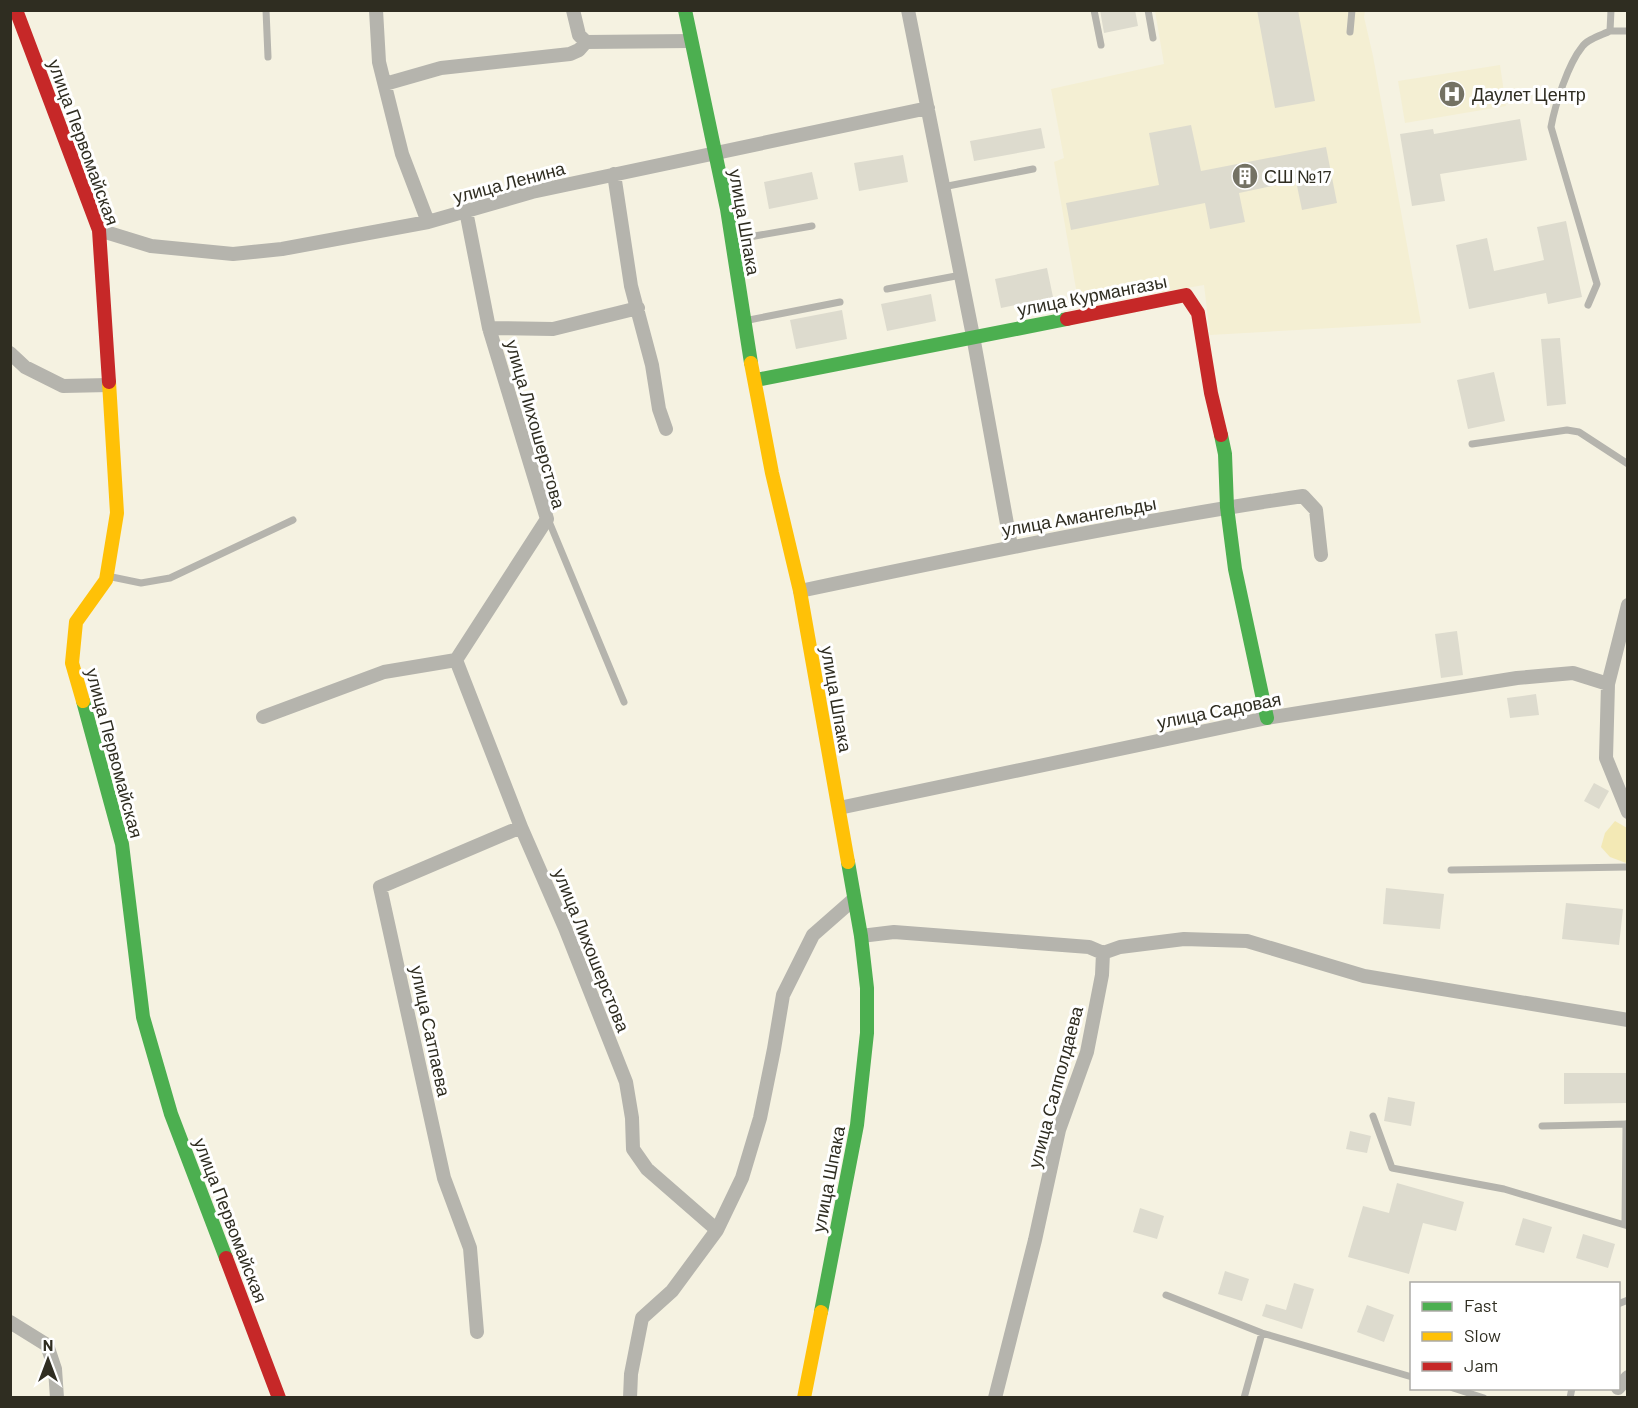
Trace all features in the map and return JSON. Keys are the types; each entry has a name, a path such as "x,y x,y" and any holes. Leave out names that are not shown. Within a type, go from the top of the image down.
{"street":[{"name":"улица Первомайская","path":"16,10 99,230 117,513 106,580 76,622 72,663 122,844 143,1017 171,1114 279,1398"},
{"path":"376,10 380,62 402,154 428,222"},
{"path":"573,10 579,35 585,42 691,41"},
{"name":"улица Шпака","path":"685,10 714,153 728,209 744,321 772,472 800,591 861,936 867,988 867,1033 857,1125 804,1398"},
{"path":"908,10 973,336 1011,546"},
{"path":"385,84 441,68 570,54 579,50 585,42"},
{"name":"улица Ленина","path":"99,230 151,246 233,254 282,249 428,222 532,192 928,108"},
{"path":"614,174 631,286 652,365 659,409 666,429"},
{"name":"улица Лихошерстова","path":"466,211 489,328 547,519 456,660 521,827 565,928 626,1083 632,1118 633,1149 647,1169 717,1230"},
{"name":"улица Курмангазы","path":"756,380 1186,295 1198,313 1211,393 1225,454 1227,507 1235,570 1267,718"},
{"path":"489,328 553,330 638,308"},
{"path":"10,352 25,367 63,386 108,385"},
{"name":"улица Амангельды","path":"800,591 1011,546 1227,507 1303,496 1316,510 1321,555"},
{"path":"1628,605 1608,684 1606,758 1628,812"},
{"path":"263,717 384,672 456,660"},
{"name":"улица Садовая","path":"839,808 1267,718 1517,678 1573,673 1608,684"},
{"name":"улица Сатпаева","path":"477,1332 470,1248 444,1178 380,887 521,827"},
{"path":"630,1398 631,1374 642,1318 672,1291 717,1230 742,1178 760,1118 783,995 813,935 854,899"},
{"path":"861,936 894,932 1089,947 1103,952 1120,947 1184,939 1247,940 1364,976 1628,1020"},
{"name":"улица Салполдаева","path":"995,1398 1035,1240 1059,1130 1087,1052 1102,975 1103,952"},
{"path":"10,1322 47,1345 55,1369 57,1398"}],"lane":[{"path":"266,10 268,57"},
{"path":"1094,10 1101,45"},
{"path":"1148,10 1153,38"},
{"path":"1350,32 1352,10"},
{"path":"1611,10 1611,30"},
{"path":"1588,304 1597,284 1551,127 1554,109 1582,45 1611,30 1628,31"},
{"path":"944,187 1033,169"},
{"path":"732,240 812,226"},
{"path":"887,289 961,275"},
{"path":"744,321 840,302"},
{"path":"1472,444 1568,430 1579,432 1628,464"},
{"path":"547,519 624,702"},
{"path":"107,576 141,583 170,578 293,520"},
{"path":"1451,870 1628,867"},
{"path":"1373,1116 1392,1168 1504,1189 1626,1225 1627,1124 1542,1126"},
{"path":"1166,1295 1262,1333 1410,1376"},
{"path":"1244,1398 1262,1333"},
{"path":"1456,1390 1484,1398"}],"shaded area":[{"path":"1155,11 1365,11 1364,17 1421,323 1210,335 1204,285 1079,306 1054,162 1064,158 1051,89 1164,64"},
{"name":"Даулет Центр","path":"1500,65 1506,106 1405,123 1398,81"},
{"path":"1615,821 1627,828 1626,863 1610,857 1601,847 1605,833"}],"building":[{"path":"1100,10 1135,10 1138,26 1104,33"},
{"path":"1257,10 1298,10 1315,101 1275,108"},
{"path":"1520,119 1527,160 1440,174 1445,201 1412,206 1400,134 1433,129 1434,134"},
{"name":"СШ №17","path":"1191,125 1201,171 1326,147 1337,203 1302,210 1296,181 1239,193 1245,222 1210,229 1205,203 1071,230 1066,203 1159,185 1149,133"},
{"path":"1041,128 1045,148 974,161 970,141"},
{"path":"903,155 908,182 859,191 854,163"},
{"path":"812,172 818,199 769,209 764,182"},
{"path":"1566,221 1582,297 1548,304 1546,293 1469,309 1456,245 1487,238 1494,271 1544,260 1537,227"},
{"path":"1047,268 1053,297 1001,308 995,279"},
{"path":"931,294 936,321 887,331 881,304"},
{"path":"842,310 847,339 796,349 790,320"},
{"path":"1560,338 1566,404 1547,406 1541,339"},
{"path":"1494,372 1505,421 1468,429 1457,380"},
{"path":"1457,631 1463,675 1441,678 1435,634"},
{"path":"1536,694 1539,715 1510,718 1507,698"},
{"path":"1594,783 1609,791 1599,809 1584,801"},
{"path":"1386,888 1444,894 1440,929 1383,924"},
{"path":"1566,903 1623,909 1619,945 1562,939"},
{"path":"1564,1073 1628,1073 1628,1103 1564,1104"},
{"path":"1388,1097 1415,1102 1411,1126 1384,1121"},
{"path":"1350,1131 1371,1136 1367,1153 1346,1149"},
{"path":"1397,1183 1464,1202 1456,1231 1423,1223 1409,1274 1348,1257 1363,1206 1389,1213"},
{"path":"1140,1208 1164,1216 1157,1239 1133,1232"},
{"path":"1523,1218 1552,1227 1544,1253 1515,1245"},
{"path":"1583,1234 1615,1244 1608,1268 1576,1258"},
{"path":"1225,1271 1249,1279 1242,1301 1218,1294"},
{"path":"1294,1283 1314,1289 1302,1329 1262,1316 1266,1304 1286,1310"},
{"path":"1367,1305 1394,1315 1384,1342 1357,1332"}],"traffic: fast":[{"path":"685,10 727,209 751,363"},
{"path":"756,380 1067,319"},
{"path":"1221,435 1225,454 1227,507 1235,569 1267,718"},
{"path":"83,701 122,844 143,1017 171,1114 226,1258"},
{"path":"821,1312 857,1125 867,1033 867,988 861,936 848,862"}],"traffic: slow":[{"path":"751,363 772,473 800,591 848,862"},
{"path":"83,701 72,663 76,622 106,580 117,513 109,382"},
{"path":"804,1398 821,1312"}],"traffic: jam":[{"path":"16,10 99,230 109,382"},
{"path":"1067,319 1186,295 1198,313 1211,393 1221,435"},
{"path":"226,1258 279,1398"}],"place":[{"name":"Даулет Центр","path":"1452,94"},
{"name":"СШ №17","path":"1245,176"}]}
